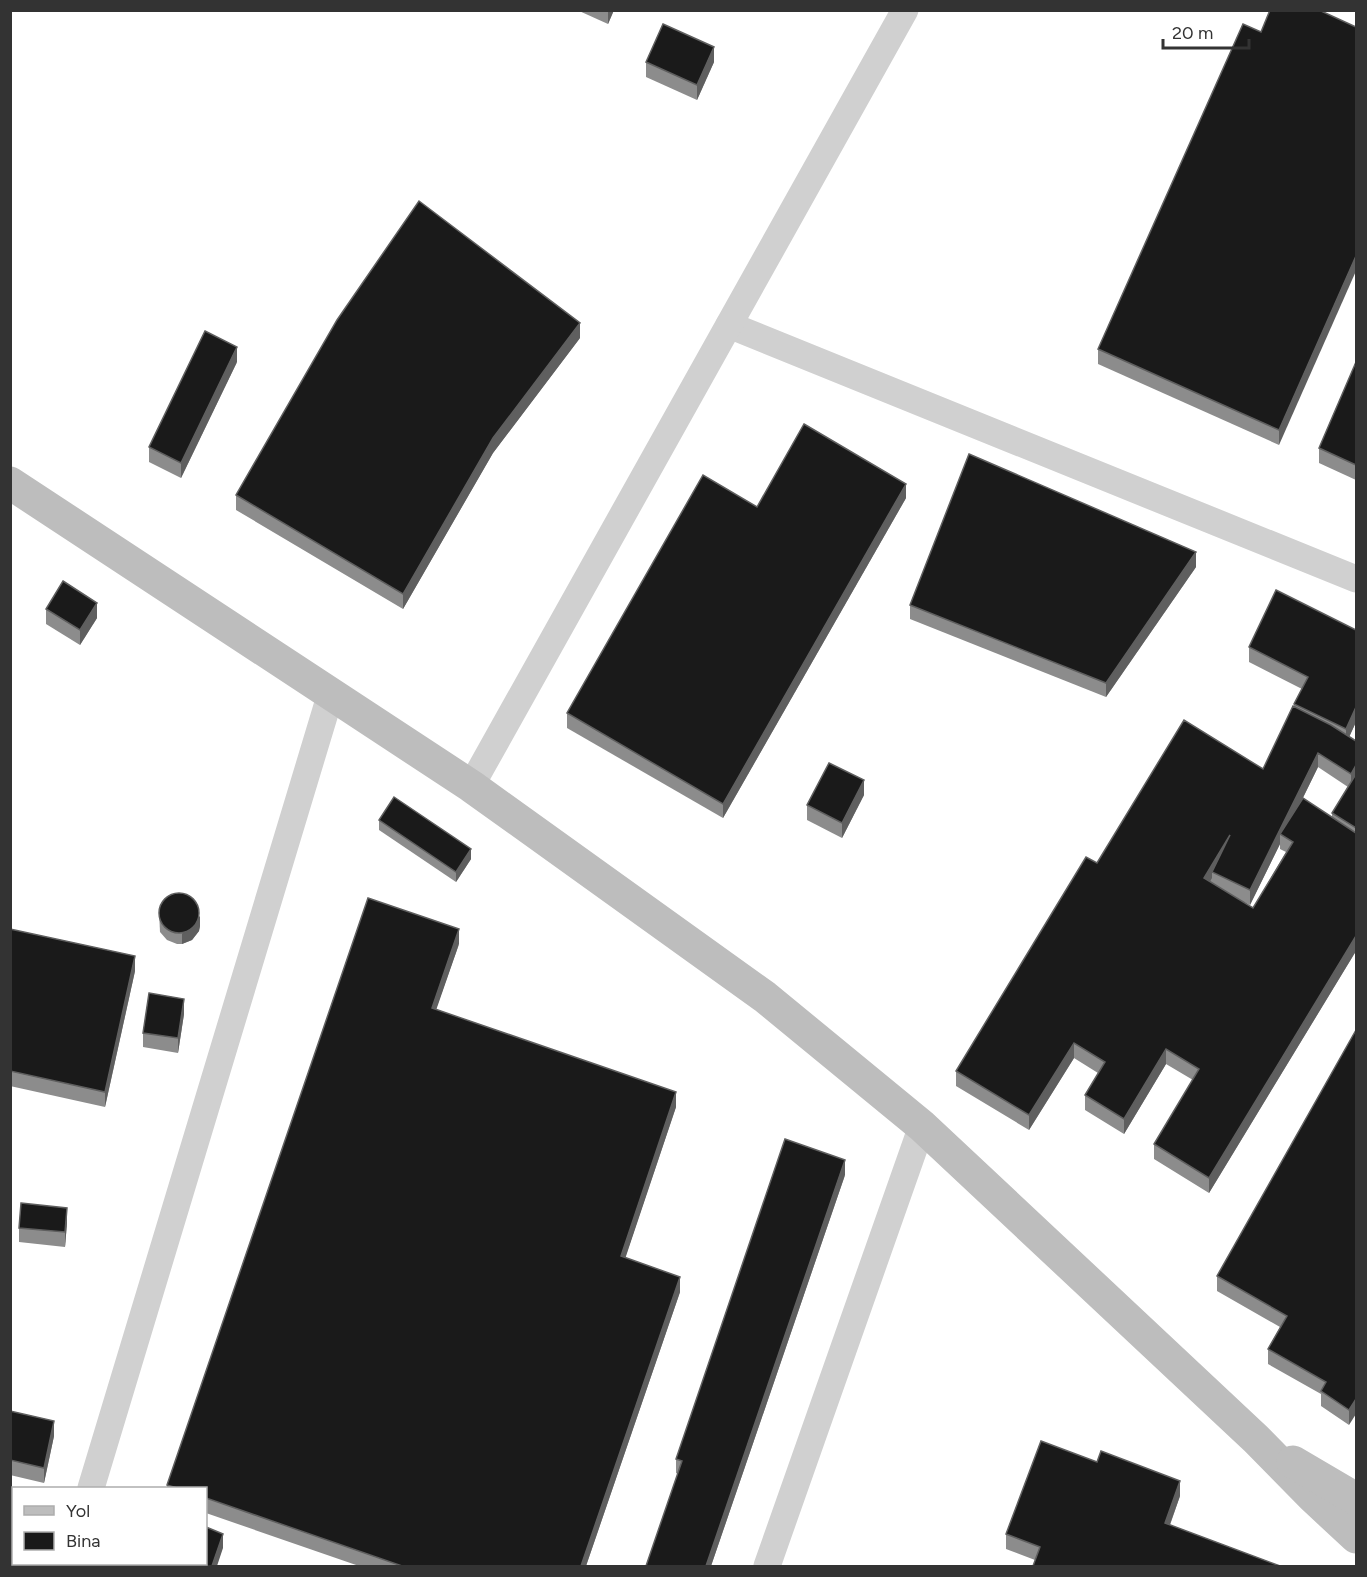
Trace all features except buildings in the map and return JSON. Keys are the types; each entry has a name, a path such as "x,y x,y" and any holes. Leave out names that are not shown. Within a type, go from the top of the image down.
{"street":[{"path":"471,786 905,10"},
{"path":"729,325 1356,579"},
{"path":"10,483 471,786 765,997 922,1126 1256,1439 1312,1497 1356,1537"},
{"path":"92,1487 331,693"},
{"path":"768,1566 922,1126"},
{"path":"1256,1439 1356,1499"}]}
